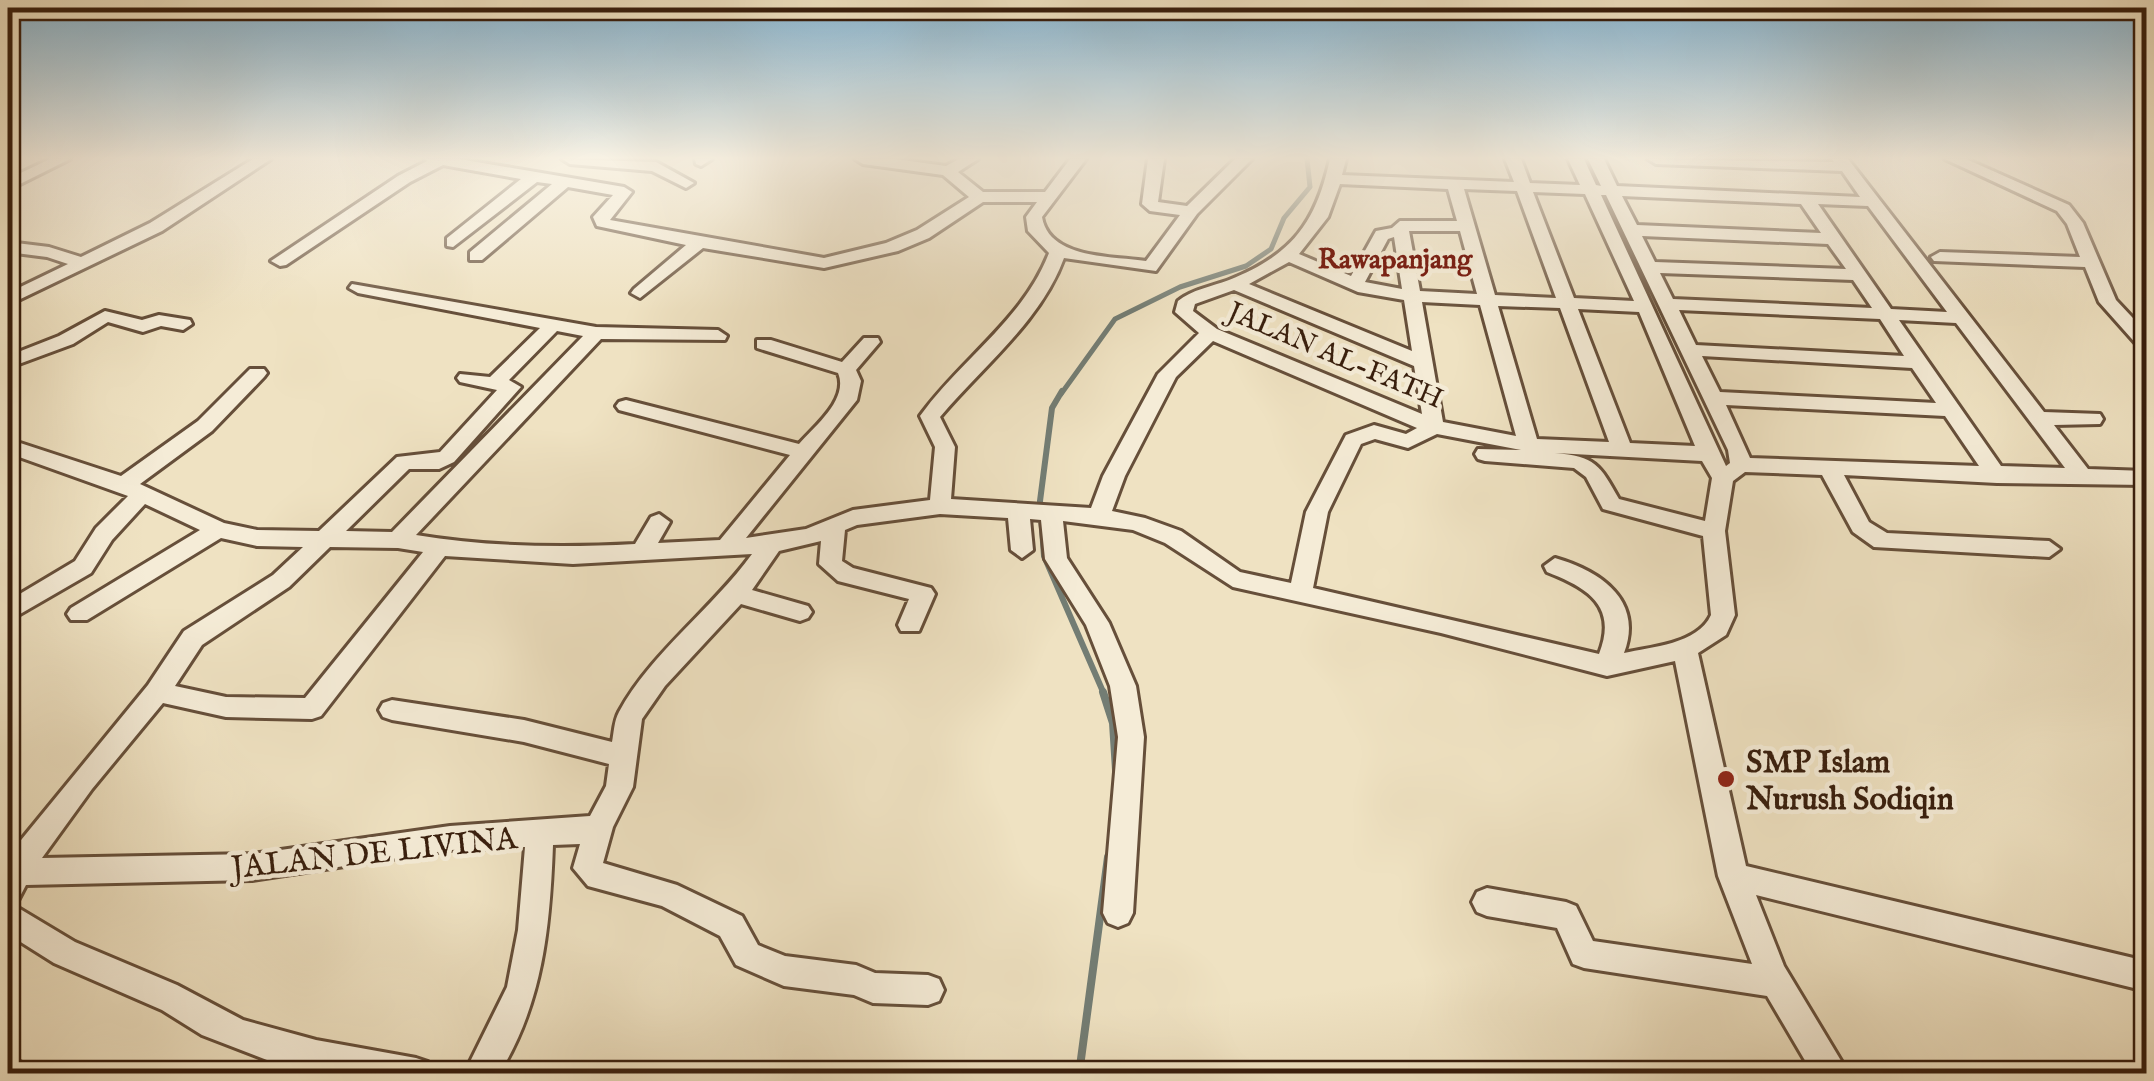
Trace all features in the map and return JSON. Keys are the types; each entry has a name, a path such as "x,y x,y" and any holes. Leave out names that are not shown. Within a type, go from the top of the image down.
{"street":[{"path":"8,300 184,209"},
{"path":"280,261 359,209"},
{"path":"454,242 494,209"},
{"path":"476,256 531,209"},
{"path":"607,209 601,216 603,223 698,243 824,262 892,248 924,234 960,209"},
{"path":"1040,209 1034,217 1036,231 1058,252 1150,267 1194,209"},
{"path":"1169,209 1191,212"},
{"name":"JALAN AL-FATH","path":"1320,209 1312,231 1291,257 1183,304 1184,312 1210,334 1434,427 1529,445 1708,454"},
{"path":"1461,209 1529,445"},
{"path":"1533,209 1622,450"},
{"path":"8,446 133,489 218,529 257,538 398,540 440,547 557,555 641,554 771,545 853,518 940,506 1100,516 1137,523 1172,538 1233,579 1441,624 1607,666 1685,649 1717,628 1723,615 1714,531 1734,464 1714,398 1642,307 1606,209"},
{"path":"1614,209 1630,230 1667,304 1685,357 1708,454 1734,464 1830,470 1992,470"},
{"path":"1812,209 1992,470"},
{"path":"1882,209 2078,472"},
{"path":"2064,209 2074,223 2088,262 2112,308 2146,343"},
{"path":"1300,595 1317,512 1352,440 1374,432 1408,441 1434,427 1400,226 1465,226"},
{"path":"1630,230 1832,239"},
{"path":"1356,282 1382,236 1400,232"},
{"path":"640,294 698,243"},
{"path":"8,247 48,252 82,263"},
{"path":"940,506 946,446 930,416 1032,303 1058,252"},
{"path":"1291,257 1356,282 1410,296 1642,307"},
{"path":"1940,257 2088,262"},
{"path":"1649,267 1858,275"},
{"path":"1236,284 1422,363"},
{"path":"358,288 596,333 718,336"},
{"path":"1667,304 1965,318"},
{"path":"8,362 66,340 106,316 143,326 159,320 183,324"},
{"path":"10,878 82,781 156,692 193,638 268,591 404,462 439,462 448,457 553,325"},
{"path":"398,540 596,333"},
{"path":"1100,516 1114,476 1168,374 1210,334"},
{"path":"846,369 871,342"},
{"path":"764,344 846,369"},
{"path":"1685,357 1917,362"},
{"path":"724,550 847,400 850,382 846,369"},
{"path":"8,612 84,567 133,489 205,426 256,372"},
{"path":"467,378 540,390"},
{"path":"1714,398 1951,410"},
{"path":"626,406 803,452"},
{"path":"2038,418 2094,419"},
{"path":"1486,454 1579,462 1594,473 1611,504 1714,531"},
{"path":"1734,464 2078,472 2146,478"},
{"path":"2078,472 2146,467"},
{"path":"1830,470 1861,527 1882,540 2049,549"},
{"path":"1022,550 1036,514"},
{"path":"1036,514 1056,559 1097,623 1123,686 1131,737 1118,913"},
{"path":"641,554 659,522"},
{"path":"834,526 830,564 846,575 923,594 910,626"},
{"path":"79,614 218,529"},
{"path":"771,545 736,594 639,701 630,717 619,787 608,818 599,826 587,868 609,881 668,894 731,926 742,950 752,959 799,976 856,980 873,988 928,990"},
{"path":"156,692 226,708 312,709 440,547"},
{"path":"1555,566 1597,590 1617,615 1620,627 1607,666"},
{"path":"736,594 800,612"},
{"path":"1685,649 1732,876 1773,982 1801,1033 1833,1074"},
{"path":"392,710 486,723 622,756"},
{"path":"540,834 599,826"},
{"name":"JALAN DE LIVINA","path":"10,878 252,867 450,838 540,834 533,944 516,1016 480,1074"},
{"path":"1732,876 2146,976"},
{"path":"1487,902 1566,916 1584,954 1773,982"},
{"path":"8,917 34,938 76,961 170,997 218,1026 320,1057 416,1074"}],"waterway":[{"path":"1061,394 1115,319 1180,287 1246,266 1271,249 1291,209"},
{"path":"1062,391 1052,408 1040,501 1044,556 1104,694"},
{"path":"1103,692 1113,723 1116,770"},
{"path":"1079,1074 1108,857"}],"railway":[{"path":"8,1061 48,1074"}],"place":[{"name":"SMP Islam Nurush Sodiqin","path":"1726,779"}],"district":[{"name":"Rawapanjang","path":"1395,258"}]}
